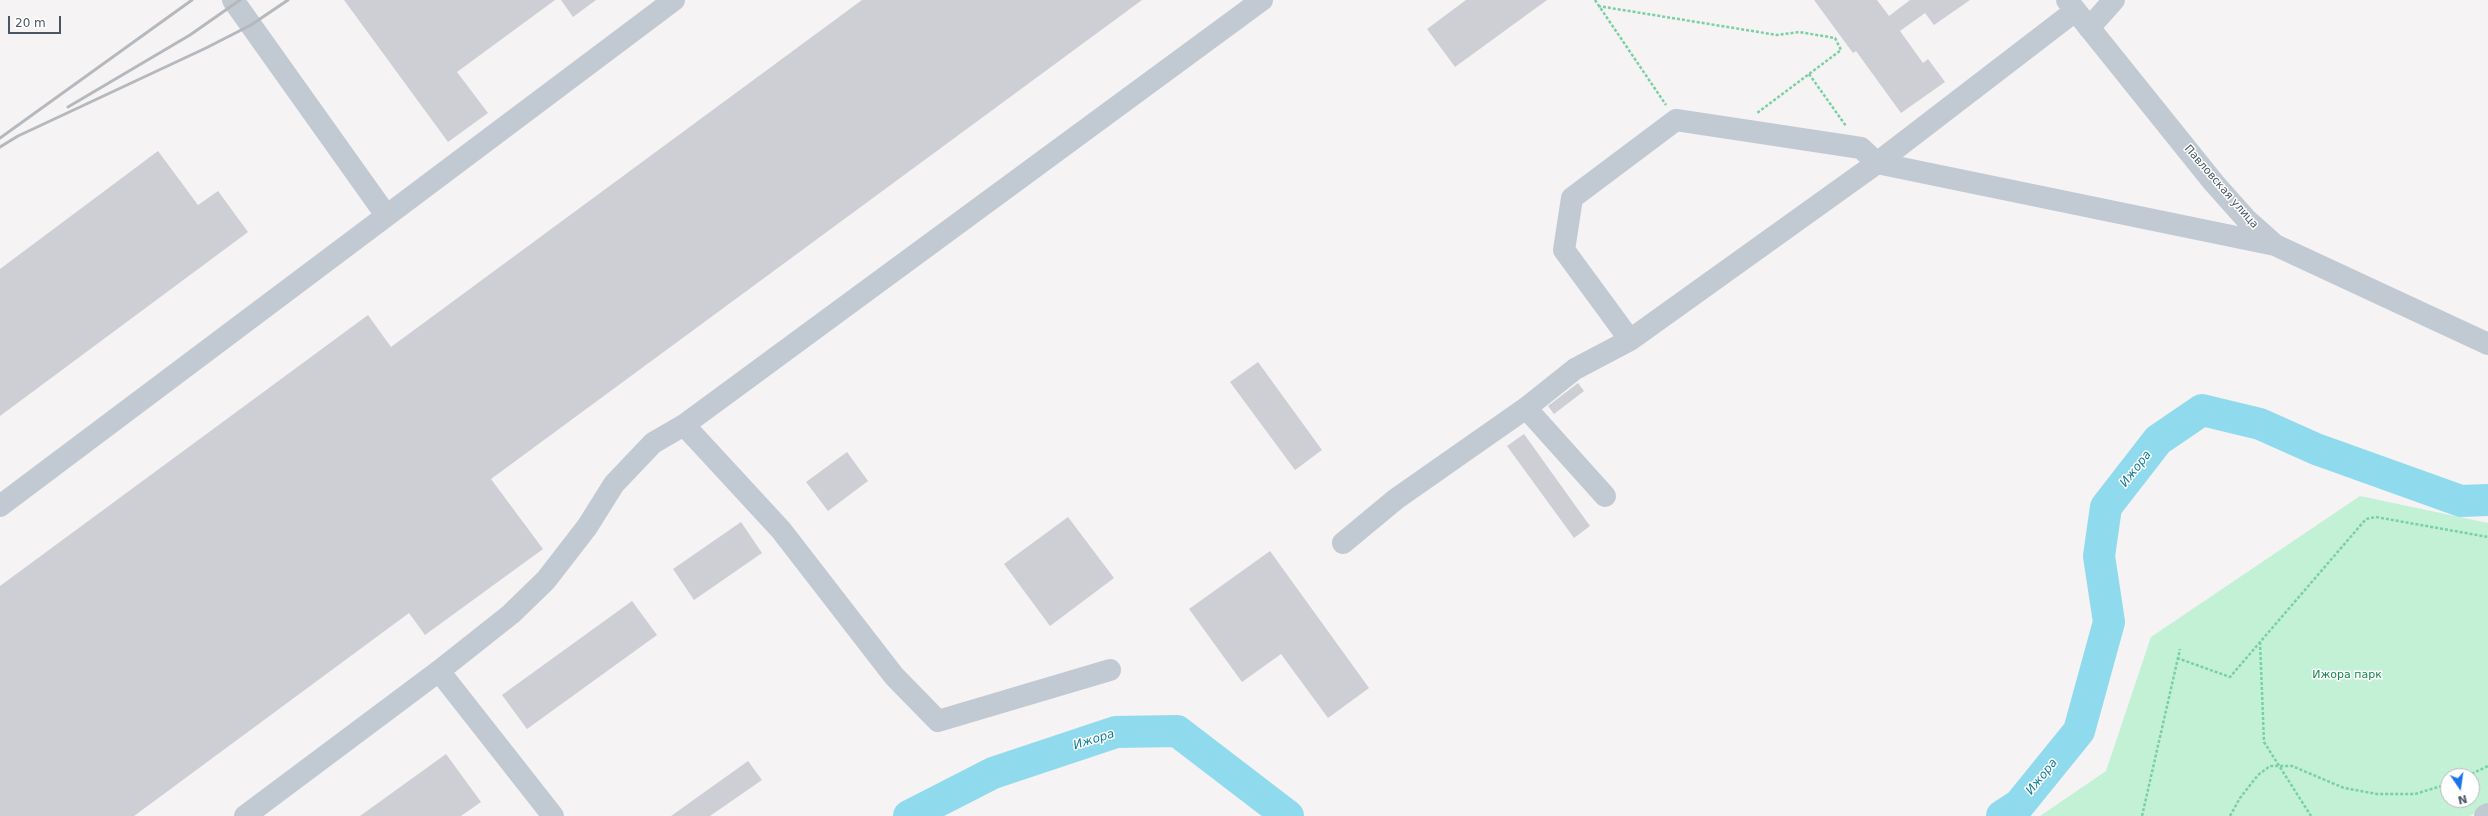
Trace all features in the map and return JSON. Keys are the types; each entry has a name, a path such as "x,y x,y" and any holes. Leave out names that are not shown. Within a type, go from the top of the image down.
{"street":[{"path":"233,0 386,215"},
{"path":"1,502 674,0"},
{"path":"245,816 439,671 511,614 546,580 587,527 614,484 652,443 684,425 1262,0"},
{"path":"2089,28 2114,0"},
{"path":"1343,543 1396,499 1526,408 1575,369 1630,340 1877,163 2071,5"},
{"name":"Павловская улица","path":"2071,5 2214,183 2247,220 2275,245 2488,344"},
{"path":"1630,340 1564,250 1572,198 1676,120 1861,148 1877,163 2275,245"},
{"path":"1526,408 1605,496"},
{"path":"684,425 781,530 894,676 938,721 1110,670"},
{"path":"439,671 553,816"}],"path":[{"path":"1594,0 1676,120"},
{"path":"1598,6 1777,35 1799,32 1835,38 1841,50 1736,129"},
{"path":"1809,74 1861,148"},
{"path":"2177,658 2230,677 2366,519 2376,516 2488,537"},
{"path":"2260,642 2264,742 2280,764 2311,816"},
{"path":"2142,816 2180,649"},
{"path":"2230,816 2240,798 2258,775 2270,766 2280,764 2305,771 2344,788 2377,794 2415,794 2440,786"}],"green space":[{"name":"Ижора парк","path":"2360,496 2488,523 2488,805 2470,816 2040,816 2106,771 2151,637"}],"building":[{"path":"344,0 555,0 457,72 488,113 448,142"},
{"path":"561,0 596,0 573,17"},
{"path":"862,0 1142,0 491,479 543,549 425,635 409,613 134,816 0,816 0,586 368,315 391,347"},
{"path":"1466,0 1547,0 1455,67 1427,29"},
{"path":"1814,0 1877,0 1889,16 1910,0 1970,0 1934,25 1925,13 1900,31 1923,63 1928,59 1945,82 1901,113 1856,51 1853,53"},
{"path":"158,151 198,205 218,191 248,232 0,416 0,269"},
{"path":"1258,362 1322,450 1295,470 1230,382"},
{"path":"1578,383 1584,391 1554,414 1548,406"},
{"path":"1524,434 1590,526 1574,538 1507,446"},
{"path":"847,452 868,481 828,511 806,482"},
{"path":"1068,517 1114,578 1050,626 1004,564"},
{"path":"741,522 762,553 694,600 673,569"},
{"path":"1270,551 1369,688 1328,718 1281,654 1242,682 1189,609"},
{"path":"632,601 657,635 527,729 502,695"},
{"path":"446,754 481,802 461,816 360,816"},
{"path":"748,761 762,780 710,816 671,816"}],"waterway":[{"name":"Ижора","path":"2002,816 2019,805 2079,731 2109,622 2099,556 2106,507 2158,440 2202,410 2260,424 2316,449 2461,501 2488,500"},
{"name":"Ижора","path":"909,816 993,773 1116,732 1177,731 1288,816"}],"railway":[{"path":"0,138 192,0"},
{"path":"68,107 190,35 240,0"},
{"path":"0,147 18,136 206,48 251,25 288,0"}]}
